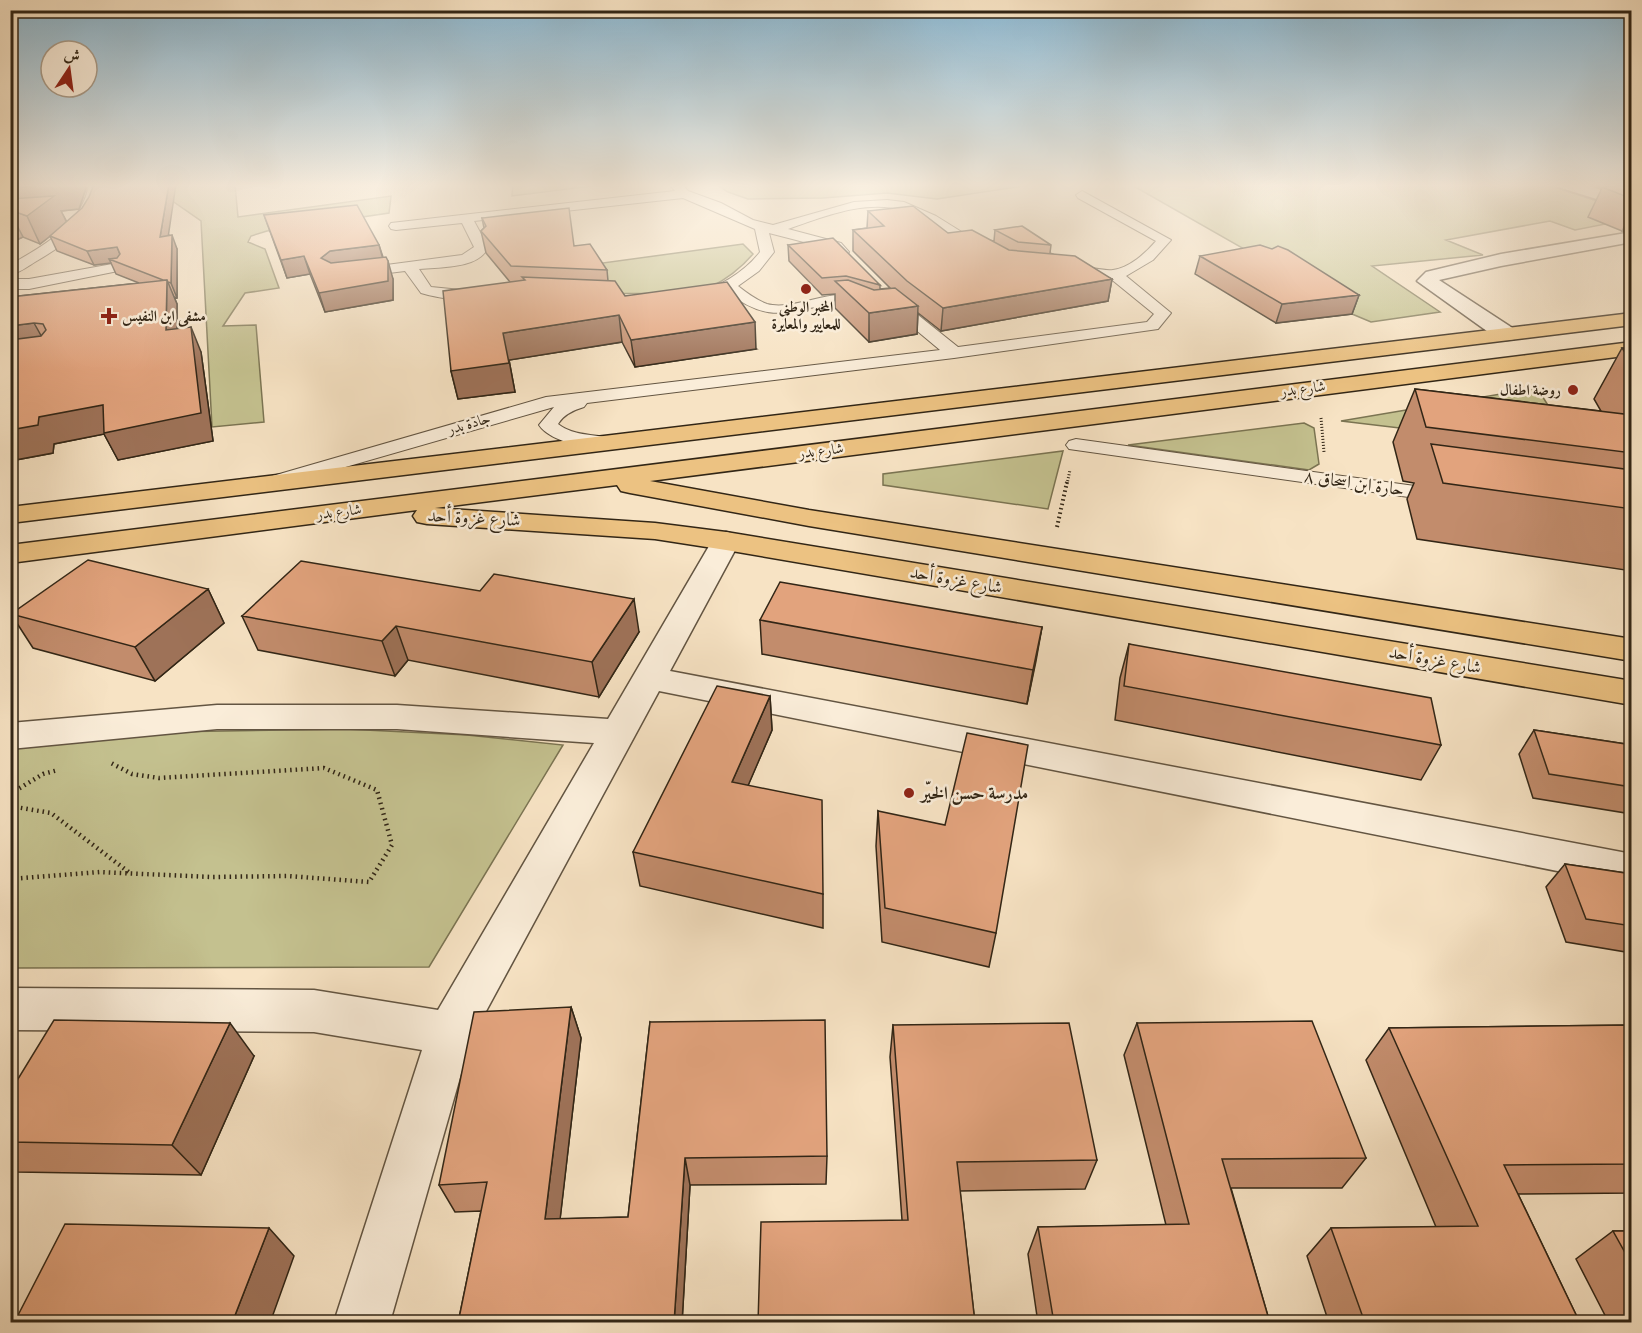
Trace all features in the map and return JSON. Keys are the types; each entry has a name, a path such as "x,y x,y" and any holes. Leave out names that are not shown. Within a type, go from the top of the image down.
{"main road":[{"name":"شارع بدر","path":"10,515 1632,319"},
{"name":"شارع بدر","path":"10,554 1632,348"},
{"path":"610,443 597,460 593,480 597,493 606,508 655,531"},
{"path":"791,454 775,462 767,473 765,483 773,494 809,518"},
{"name":"شارع غزوة أحد","path":"480,458 809,518 1632,650"},
{"name":"شارع غزوة أحد","path":"275,520 379,514 655,531 1632,693"}],"street":[{"path":"1506,334 1427,281 1433,276 1501,260 1580,246"},
{"path":"362,1323 450,1033 726,541"},
{"path":"649,678 1632,870"},
{"path":"10,736 217,717 397,717 618,732"},
{"path":"10,1009 315,1011 450,1033"}],"lane":[{"path":"10,271 49,246"},
{"path":"346,274 465,259 479,252 481,246"},
{"path":"686,301 728,286 760,263 767,252 767,246"},
{"path":"836,246 851,261"},
{"path":"977,246 993,255"},
{"path":"1054,269 1115,275 1135,268 1160,246"},
{"path":"409,266 423,288 431,292 495,296"},
{"path":"10,284 29,284 118,267"},
{"name":"جادة بدر","path":"266,484 546,402 954,353 1152,326 1164,313 1115,275"},
{"path":"728,286 757,305 769,309 784,309 839,300 851,301 873,310 898,308"},
{"path":"882,292 898,308 954,353"},
{"path":"595,396 564,408 551,417 548,425 554,432 571,438 610,443"},
{"name":"حارة ابن اسحاق ٨","path":"1076,445 1467,499"}],"path":[{"path":"1320,411 1327,480"},
{"path":"1060,515 1076,445"},
{"path":"10,879 100,872 211,877 288,876 369,882 392,845 376,790 324,768 159,778 132,774 100,758"},
{"path":"10,794 44,774 66,767"},
{"path":"10,806 51,813 131,874"}],"shaded area":[{"path":"202,246 258,246 265,249 279,288 245,293 223,326 256,325 264,422 212,427"},
{"path":"727,246 745,246 753,254 721,281 700,291 588,293 573,267"},
{"path":"1239,246 1461,246 1483,255 1372,266 1440,312 1371,322 1352,314 1316,290"},
{"path":"1537,388 1576,449 1341,421"},
{"path":"1304,423 1314,428 1319,464 1309,470 1128,445"},
{"path":"1063,451 1048,509 883,485 883,474"},
{"path":"345,729 467,735 563,745 429,967 11,968 10,748 165,732"}],"building":[{"path":"75,246 172,246 171,283 109,259 117,258 120,254 117,247 87,251"},
{"path":"276,246 369,246 330,251 321,258 331,263 386,257 388,281 319,293 304,256 281,260"},
{"path":"494,246 591,246 607,270 511,266"},
{"path":"789,246 841,246 880,285 846,276 822,278"},
{"path":"870,246 1002,246 1009,250 1075,256 1112,279 943,308 907,281"},
{"path":"1253,246 1272,249 1279,246 1359,295 1282,304 1200,256"},
{"path":"522,277 615,281 625,296 727,282 755,322 631,340 619,315 503,333 509,363 451,371 443,291 525,280"},
{"path":"167,280 166,330 191,327 201,413 104,433 103,405 39,417 38,425 10,430 10,340 41,336 46,330 43,324 34,323 10,326 10,297"},
{"path":"848,280 874,290 895,288 918,306 869,313 835,281"},
{"path":"1622,348 1632,349 1632,363"},
{"path":"1415,389 1632,415 1632,453 1426,427"},
{"path":"1431,444 1632,470 1632,509 1443,483"},
{"path":"88,560 208,589 135,647 11,614"},
{"path":"301,561 480,591 494,574 634,599 592,662 396,626 382,641 242,616"},
{"path":"780,582 1042,627 1033,670 760,620"},
{"path":"1129,644 1431,698 1441,745 1124,686"},
{"path":"717,686 770,696 732,782 822,800 823,894 633,852"},
{"path":"1534,730 1632,745 1632,787 1549,774"},
{"path":"967,733 1028,745 996,933 885,908 878,811 945,825"},
{"path":"1565,864 1632,874 1632,926 1586,919"},
{"path":"571,1007 545,1219 628,1217 650,1022 825,1020 827,1156 685,1158 674,1323 458,1323 487,1182 439,1185 474,1012"},
{"path":"54,1020 230,1023 172,1145 10,1142 10,1092"},
{"path":"1312,1021 1366,1158 1222,1159 1270,1323 1054,1323 1038,1227 1189,1224 1137,1023"},
{"path":"1069,1023 1097,1160 957,1162 975,1323 758,1323 761,1222 908,1220 893,1025"},
{"path":"1632,1025 1632,1164 1504,1165 1580,1323 1365,1323 1331,1228 1478,1226 1389,1028"},
{"path":"65,1224 269,1228 232,1323 14,1323"},
{"path":"1613,1231 1632,1231 1632,1265"}],"place":[{"name":"المخبر الوطني للمعايير والمعايرة","path":"806,289"},
{"name":"مشفى ابن النفيس","path":"109,316"},
{"name":"روضة اطفال","path":"1573,390"},
{"name":"مدرسة حسن الخيّر","path":"909,793"}]}
